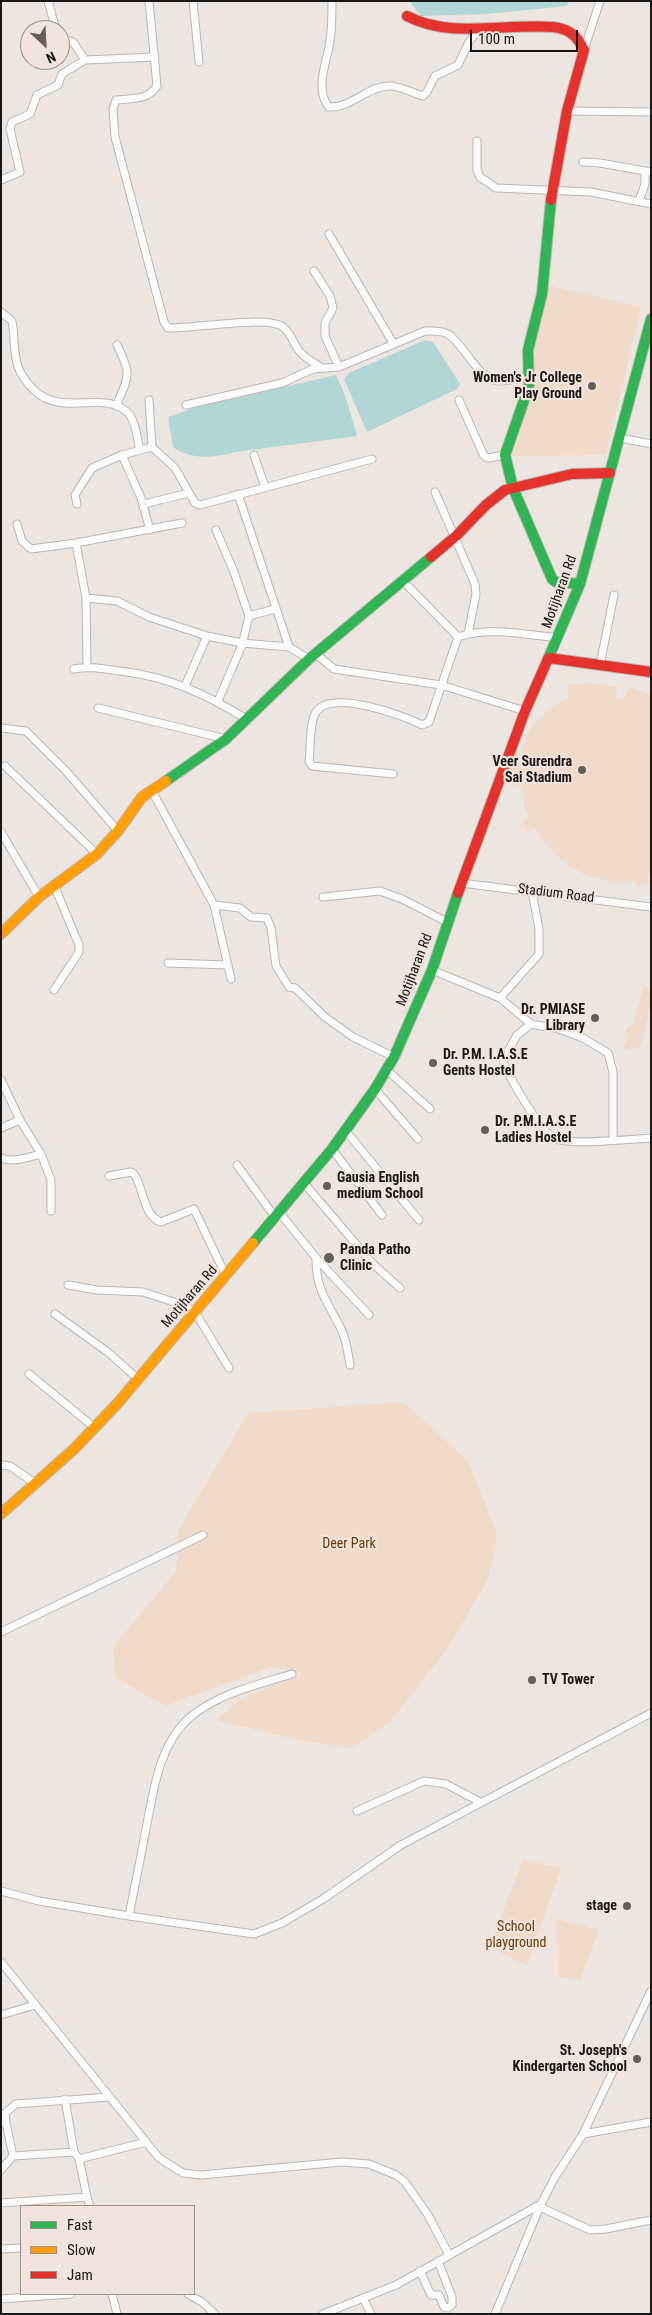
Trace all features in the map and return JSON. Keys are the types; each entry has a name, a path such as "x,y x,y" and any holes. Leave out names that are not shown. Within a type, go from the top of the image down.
{"street":[{"path":"48,1 53,20"},
{"path":"150,1 157,86 152,93 142,98 116,100 112,109 114,137 164,322 168,328 174,329 250,323 281,326 290,333 301,353 322,368"},
{"path":"193,1 199,62"},
{"path":"332,1 330,39 322,85 323,97 329,107 345,106 372,91 392,86 422,96 427,92 435,76 458,64 469,42 480,26"},
{"path":"580,584 552,580 514,488 505,455 529,386 528,350 542,294 553,190 567,111 600,1"},
{"path":"406,16 426,26 516,25 558,28 570,31 584,50"},
{"path":"70,41 73,42 85,60"},
{"path":"1,180 20,172 10,129 12,122 30,114 37,95 58,85 62,74 85,60 155,57"},
{"path":"567,111 651,112"},
{"path":"477,142 477,170 480,177 486,183 496,188 591,192 639,200 651,204"},
{"path":"583,162 615,165 648,172 639,200"},
{"path":"329,234 393,343"},
{"path":"314,271 330,296 333,308 325,324 325,336 339,367"},
{"path":"1,312 12,321 16,344 16,362 20,373 31,388 58,404 91,403 116,406 127,412 132,420 140,450"},
{"name":"Motijharan Rd","path":"1,1514 95,1428 138,1379 332,1149 375,1089 394,1057 432,970 461,883 525,711 580,584 651,319"},
{"path":"186,405 265,388 282,383 313,369 339,367 425,331 438,331 448,334 469,355 485,376 498,382 529,376"},
{"path":"116,406 127,382 128,373 128,366 117,345"},
{"path":"149,400 152,448 175,468 188,493 195,503 200,505 372,459"},
{"path":"459,400 484,456 488,458 505,455"},
{"path":"620,438 651,444"},
{"path":"77,504 75,495 92,468 122,454 152,448"},
{"path":"122,454 144,504 150,530"},
{"path":"254,455 265,487"},
{"path":"1,934 39,897 97,854 118,831 142,797 226,739 312,657 456,536 486,505 505,490 572,474 610,473"},
{"path":"435,492 456,536 474,584 476,594 468,634"},
{"path":"144,504 188,493"},
{"path":"238,494 275,610 289,647"},
{"path":"17,524 22,541 31,549 76,543 182,523"},
{"path":"216,530 234,572 249,616 242,643 218,701"},
{"path":"76,543 86,598 87,666"},
{"path":"402,580 458,637"},
{"path":"600,664 614,595"},
{"path":"86,598 117,601 149,617 207,636 242,643 289,647 334,669 441,685 525,711"},
{"path":"249,616 275,610"},
{"path":"458,637 468,634 510,633 558,638"},
{"path":"185,686 207,636"},
{"path":"393,774 312,766 309,762 313,718 324,704 352,704 400,715 422,726 429,722 458,637"},
{"path":"549,658 651,672"},
{"path":"74,669 87,666 147,674 185,686 218,701 248,720"},
{"path":"98,708 226,739"},
{"path":"1,728 26,731 66,771 118,831"},
{"path":"5,766 97,854"},
{"path":"152,791 214,906 231,979"},
{"path":"1,832 39,897"},
{"name":"Stadium Road","path":"461,883 651,907"},
{"path":"54,885 79,945 79,952 54,990"},
{"path":"323,897 380,891 402,899 447,922"},
{"path":"500,998 539,954 539,929 532,891"},
{"path":"214,906 240,908 251,917 266,918 271,928 276,966 289,987 295,988 325,1017 353,1037 394,1057"},
{"path":"168,963 228,965"},
{"path":"432,970 500,998 531,1024 559,1029 583,1038 608,1053 613,1072 612,1139"},
{"path":"531,1024 517,1035 503,1061 526,1103 546,1133 554,1139 563,1142 651,1138"},
{"path":"386,1070 430,1109"},
{"path":"1,1080 20,1120 41,1154 51,1180 52,1211"},
{"path":"375,1089 418,1139"},
{"path":"1,1128 20,1120"},
{"path":"345,1130 420,1220"},
{"path":"332,1149 382,1215"},
{"path":"1,1158 21,1159 41,1154"},
{"path":"237,1165 277,1215 369,1315"},
{"path":"110,1176 131,1172 134,1174 149,1212 158,1222 194,1209 226,1276"},
{"path":"304,1183 373,1264 400,1288"},
{"path":"316,1258 316,1277 320,1292 343,1333 350,1365"},
{"path":"68,1284 97,1290 143,1292 176,1301 195,1312 229,1368"},
{"path":"56,1314 109,1353 138,1379"},
{"path":"29,1374 95,1428"},
{"path":"1,1464 10,1466 36,1484"},
{"path":"1,1632 203,1535"},
{"path":"129,1916 154,1789 163,1758 173,1738 188,1720 208,1705 238,1691 292,1674"},
{"path":"1,1891 39,1901 254,1934 266,1930 323,1899 401,1845 651,1713"},
{"path":"357,1811 424,1781 446,1784 480,1802"},
{"path":"1,1962 159,2158 183,2173 201,2176 342,2162 369,2164 396,2175 413,2191 449,2254"},
{"path":"495,2314 540,2206 555,2177 583,2134 651,1991"},
{"path":"1,2015 35,2005"},
{"path":"13,2156 4,2123 5,2113 16,2104 109,2096"},
{"path":"65,2099 76,2155 90,2205"},
{"path":"583,2134 651,2122"},
{"path":"1,2170 13,2156 76,2155 146,2142"},
{"path":"1,2203 87,2197"},
{"path":"540,2206 590,2230 606,2229 651,2220"},
{"path":"323,2314 396,2285 449,2254 540,2206"},
{"path":"1,2249 20,2248"},
{"path":"420,2271 431,2295 439,2295 444,2307 448,2308 452,2305 452,2297 438,2261"},
{"path":"1,2299 57,2295"},
{"path":"112,2295 117,2314"},
{"path":"190,2295 202,2302 215,2314"},
{"path":"363,2298 371,2314"}],"green space":[{"path":"547,285 641,307 606,455 510,456 533,389 534,349"},
{"name":"Veer Surendra Sai Stadium","path":"591,683 617,687 616,698 623,700 630,687 651,694 651,874 647,876 650,883 637,887 635,880 604,880 577,870 554,852 535,828 527,832 522,822 529,817 525,810 521,786 512,786 513,753 522,753 527,735 532,727 545,713 569,697 567,685"},
{"path":"644,986 651,988 651,1004 640,1047 636,1049 634,1046 631,1049 623,1048 628,1036 625,1033 627,1028 634,1024"},
{"name":"Deer Park","path":"403,1402 468,1461 497,1534 488,1579 448,1648 390,1722 351,1748 303,1741 217,1720 239,1700 302,1674 271,1667 165,1706 116,1678 113,1647 177,1570 178,1530 248,1413"},
{"name":"School playground","path":"523,1860 561,1868 527,1966 489,1947"},
{"name":"School playground","path":"557,1919 599,1930 580,1980 558,1977"}],"water":[{"path":"409,1 569,1 567,6 486,14 421,16"},
{"path":"425,340 433,342 460,384 457,389 367,432 344,379 349,373"},
{"path":"336,375 345,395 357,436 235,452 220,456 195,456 173,447 168,417 197,407"}],"traffic: fast":[{"path":"551,200 542,294 528,350 529,386 505,455 513,488 552,579 556,582 580,584"},
{"path":"548,659 580,584 651,319"},
{"path":"166,781 226,739 309,659 431,557"},
{"path":"253,1243 332,1149 375,1089 394,1057 432,970 458,893"}],"traffic: slow":[{"path":"1,934 39,897 97,854 118,831 142,797 166,781"},
{"path":"1,1514 74,1449 117,1404 253,1243"}],"traffic: jam":[{"path":"407,16 424,23 460,29 553,27 568,31 579,41 584,50 567,111 551,200"},
{"path":"431,557 456,536 486,505 505,490 572,474 610,473"},
{"path":"549,658 651,672"},
{"path":"458,893 525,711 548,659"}],"place":[{"name":"Women's Jr College Play Ground","path":"592,386"},
{"name":"Veer Surendra Sai Stadium","path":"582,770"},
{"name":"Dr. PMIASE Library","path":"595,1018"},
{"name":"Dr. P.M. I.A.S.E Gents Hostel","path":"433,1063"},
{"name":"Dr. P.M.I.A.S.E Ladies Hostel","path":"485,1130"},
{"name":"Gausia English medium School","path":"327,1186"},
{"name":"Panda Patho Clinic","path":"329,1258"},
{"name":"TV Tower","path":"532,1680"},
{"name":"stage","path":"627,1906"},
{"name":"St. Joseph's Kindergarten School","path":"637,2059"}]}
